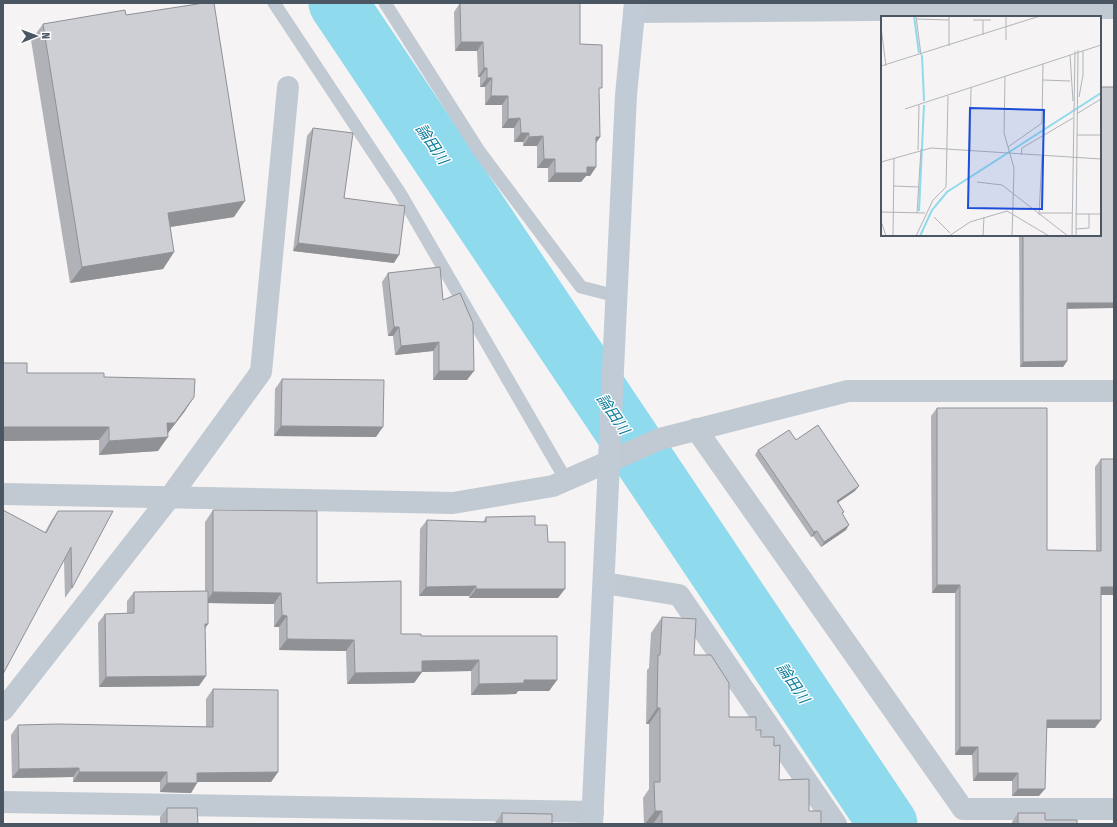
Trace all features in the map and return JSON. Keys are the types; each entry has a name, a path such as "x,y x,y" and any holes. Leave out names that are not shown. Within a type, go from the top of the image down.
{"street":[{"path":"3,802 593,818 626,95 635,8 1114,8"},
{"path":"3,710 170,498 261,372 288,88"},
{"path":"3,494 453,503 553,486 660,439 848,391 1114,391"},
{"path":"696,430 963,808 1114,809"},
{"path":"604,583 679,595 836,824"}],"lane":[{"path":"274,3 400,193 566,480"},
{"path":"385,3 479,151 581,286 616,296"}],"building":[{"path":"204,3 214,3 245,201 168,213 174,252 82,267 43,24 125,10 126,15"},
{"path":"460,3 580,3 580,44 602,45 602,88 599,88 600,137 596,137 596,167 587,167 587,173 555,173 555,159 544,159 543,136 529,137 529,133 521,133 520,118 508,119 508,96 491,96 492,78 487,78 487,68 484,68 483,42 461,42"},
{"path":"1101,87 1114,87 1114,303 1067,303 1067,361 1023,362 1023,236 1101,236"},
{"path":"313,128 353,133 344,198 405,206 399,255 298,243"},
{"path":"440,267 443,300 460,293 473,323 474,371 439,371 439,342 401,346 399,327 394,327 388,273"},
{"path":"3,363 27,363 27,373 104,373 104,377 195,379 194,397 175,423 167,423 168,437 109,441 109,427 3,427"},
{"path":"282,379 384,380 383,427 281,426"},
{"path":"937,408 1047,408 1047,550 1101,551 1101,459 1114,459 1114,587 1101,587 1101,720 1047,720 1045,789 1018,789 1018,773 978,773 978,747 960,747 960,585 937,585"},
{"path":"818,425 859,486 837,501 844,512 842,513 849,525 824,542 817,531 814,532 758,450 789,430 796,440"},
{"path":"3,510 46,533 58,511 113,511 72,588 71,547 3,674"},
{"path":"213,510 317,511 317,583 401,581 401,634 421,634 421,636 557,636 557,680 524,680 524,683 479,684 479,660 422,661 422,672 355,673 354,640 287,639 287,616 282,615 281,593 213,592"},
{"path":"535,516 535,525 547,525 548,542 565,542 565,589 476,589 476,586 426,587 427,520 486,522 486,517"},
{"path":"208,591 208,624 205,624 206,676 106,677 105,614 134,613 134,592"},
{"path":"662,617 696,619 694,655 711,655 729,683 729,717 756,717 756,730 761,730 761,737 774,737 774,746 780,745 779,780 809,779 809,811 821,811 821,824 662,824 662,811 655,811 654,782 660,782 660,708 657,708 658,655 660,655"},
{"path":"213,689 278,690 278,772 197,773 197,783 167,783 167,772 79,772 79,768 19,769 18,725 58,724 213,727"},
{"path":"167,808 197,808 198,824 167,824"},
{"path":"502,813 552,814 552,824 502,824"},
{"path":"1018,813 1045,813 1045,820 1077,820 1077,824 1018,824"}],"waterway":[{"name":"論田川","path":"338,3 888,824"}]}
